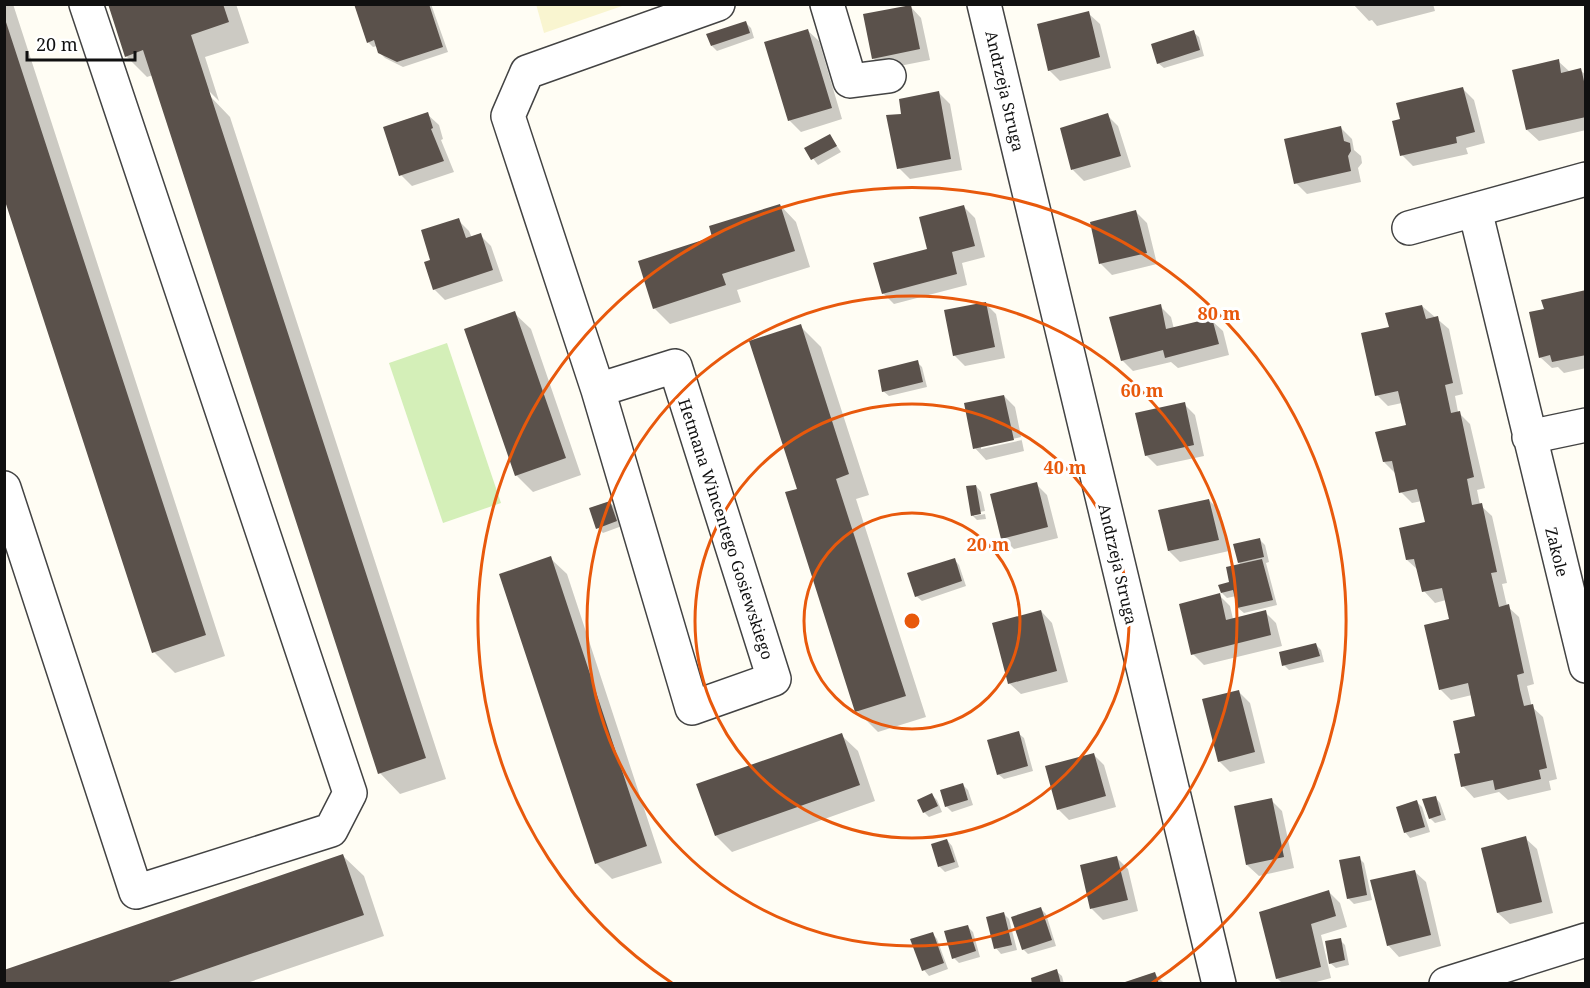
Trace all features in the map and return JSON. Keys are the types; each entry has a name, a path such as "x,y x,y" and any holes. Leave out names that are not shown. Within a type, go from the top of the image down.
{"street":[{"path":"4,488 136,892 331,830 350,793 86,4"},
{"name":"Hetmana Wincentego Gosiewskiego","path":"598,390 675,366 774,679 692,708 598,390 508,116 527,72 718,4"},
{"path":"827,4 850,81 889,76"},
{"name":"Andrzeja Struga","path":"984,4 1219,984"},
{"path":"1409,228 1586,179"},
{"name":"Zakole","path":"1475,210 1528,437 1586,666"},
{"path":"1528,437 1586,425"},
{"path":"1446,984 1586,940"}],"shaded area":[{"path":"536,4 625,4 625,5 544,33"}],"green space":[{"path":"447,343 501,503 443,523 389,363"}],"building":[{"path":"108,4 223,4 229,22 191,35 426,758 378,774 143,50 125,57"},
{"path":"354,4 429,4 443,47 397,62 378,53 374,40 367,43"},
{"path":"911,5 920,49 872,59 863,14"},
{"path":"1089,11 1100,57 1048,71 1037,24"},
{"path":"5,19 206,635 152,653 4,198"},
{"path":"746,21 750,33 711,46 706,34"},
{"path":"808,29 832,108 788,121 764,42"},
{"path":"1194,30 1200,50 1157,64 1151,44"},
{"path":"1559,59 1561,73 1581,68 1586,90 1586,117 1526,130 1512,70"},
{"path":"1463,87 1475,132 1456,137 1457,143 1400,156 1392,121 1400,119 1396,103"},
{"path":"939,91 951,159 897,169 886,115 901,114 899,99"},
{"path":"428,112 433,128 431,129 444,161 399,176 383,127"},
{"path":"1108,113 1121,156 1071,170 1060,128"},
{"path":"1341,126 1344,141 1350,143 1351,151 1348,156 1351,171 1294,184 1284,139"},
{"path":"830,134 837,146 811,160 804,148"},
{"path":"780,204 795,251 722,274 726,285 653,309 638,261 712,237 709,226"},
{"path":"964,205 975,246 952,252 957,274 882,294 873,263 927,249 919,217"},
{"path":"1136,210 1147,253 1099,264 1090,222"},
{"path":"459,218 466,238 481,233 493,270 433,290 424,262 430,260 421,230"},
{"path":"1586,290 1586,355 1552,362 1550,355 1539,358 1529,312 1544,309 1541,300"},
{"path":"986,302 995,347 953,356 944,310"},
{"path":"1161,304 1166,329 1212,318 1219,344 1165,358 1163,350 1121,361 1109,317"},
{"path":"1422,305 1426,319 1438,316 1453,383 1445,385 1451,413 1460,411 1474,477 1467,479 1472,505 1482,503 1497,572 1491,573 1499,607 1509,604 1524,673 1517,675 1520,690 1524,706 1533,704 1547,768 1539,770 1541,779 1495,790 1493,780 1461,787 1454,754 1460,753 1453,721 1475,716 1468,683 1439,690 1424,625 1449,619 1442,588 1422,592 1414,559 1406,560 1399,528 1425,522 1417,489 1399,493 1392,461 1383,462 1375,432 1406,425 1398,391 1375,396 1361,333 1389,327 1385,313"},
{"path":"515,311 566,458 515,476 464,329"},
{"path":"801,324 849,474 836,479 906,696 855,712 785,492 797,489 749,341"},
{"path":"918,360 923,382 882,392 878,370"},
{"path":"1004,395 1014,440 973,449 964,403"},
{"path":"1185,402 1194,445 1145,456 1135,413"},
{"path":"1037,482 1048,527 1001,539 990,494"},
{"path":"976,485 981,514 971,516 966,486"},
{"path":"1209,499 1219,540 1168,551 1158,510"},
{"path":"610,501 617,521 596,529 589,508"},
{"path":"1260,538 1264,557 1238,563 1233,544"},
{"path":"551,556 647,846 595,864 499,574"},
{"path":"955,558 962,581 915,597 907,573"},
{"path":"1262,559 1273,600 1237,608 1233,590 1221,593 1218,585 1229,582 1226,567"},
{"path":"1220,593 1226,620 1266,610 1271,635 1191,655 1179,604"},
{"path":"1041,610 1057,671 1008,684 992,623"},
{"path":"1316,643 1320,656 1282,666 1279,652"},
{"path":"1239,690 1255,752 1218,762 1202,699"},
{"path":"1019,731 1028,766 997,775 987,740"},
{"path":"842,733 860,785 715,836 696,784"},
{"path":"1094,753 1106,796 1057,810 1045,766"},
{"path":"963,783 968,800 945,807 940,790"},
{"path":"932,793 938,806 923,813 917,800"},
{"path":"1436,796 1441,815 1429,819 1422,799"},
{"path":"1272,798 1284,857 1246,865 1234,806"},
{"path":"1417,800 1425,827 1404,833 1396,807"},
{"path":"1526,836 1542,902 1497,913 1481,848"},
{"path":"947,839 955,862 938,867 931,844"},
{"path":"343,854 364,915 163,984 4,984 4,970"},
{"path":"1117,856 1128,900 1090,909 1080,865"},
{"path":"1360,856 1367,895 1347,899 1339,860"},
{"path":"1415,870 1431,935 1387,946 1370,880"},
{"path":"1329,890 1336,916 1311,924 1321,967 1276,979 1259,912"},
{"path":"1041,907 1052,940 1022,950 1011,917"},
{"path":"1004,912 1012,945 994,949 986,917"},
{"path":"968,925 976,951 952,959 944,931"},
{"path":"933,932 944,963 922,971 910,939"},
{"path":"1341,938 1345,960 1329,964 1325,941"},
{"path":"1057,969 1061,984 1032,984 1031,978"},
{"path":"1155,972 1159,984 1122,984 1122,983"}]}
